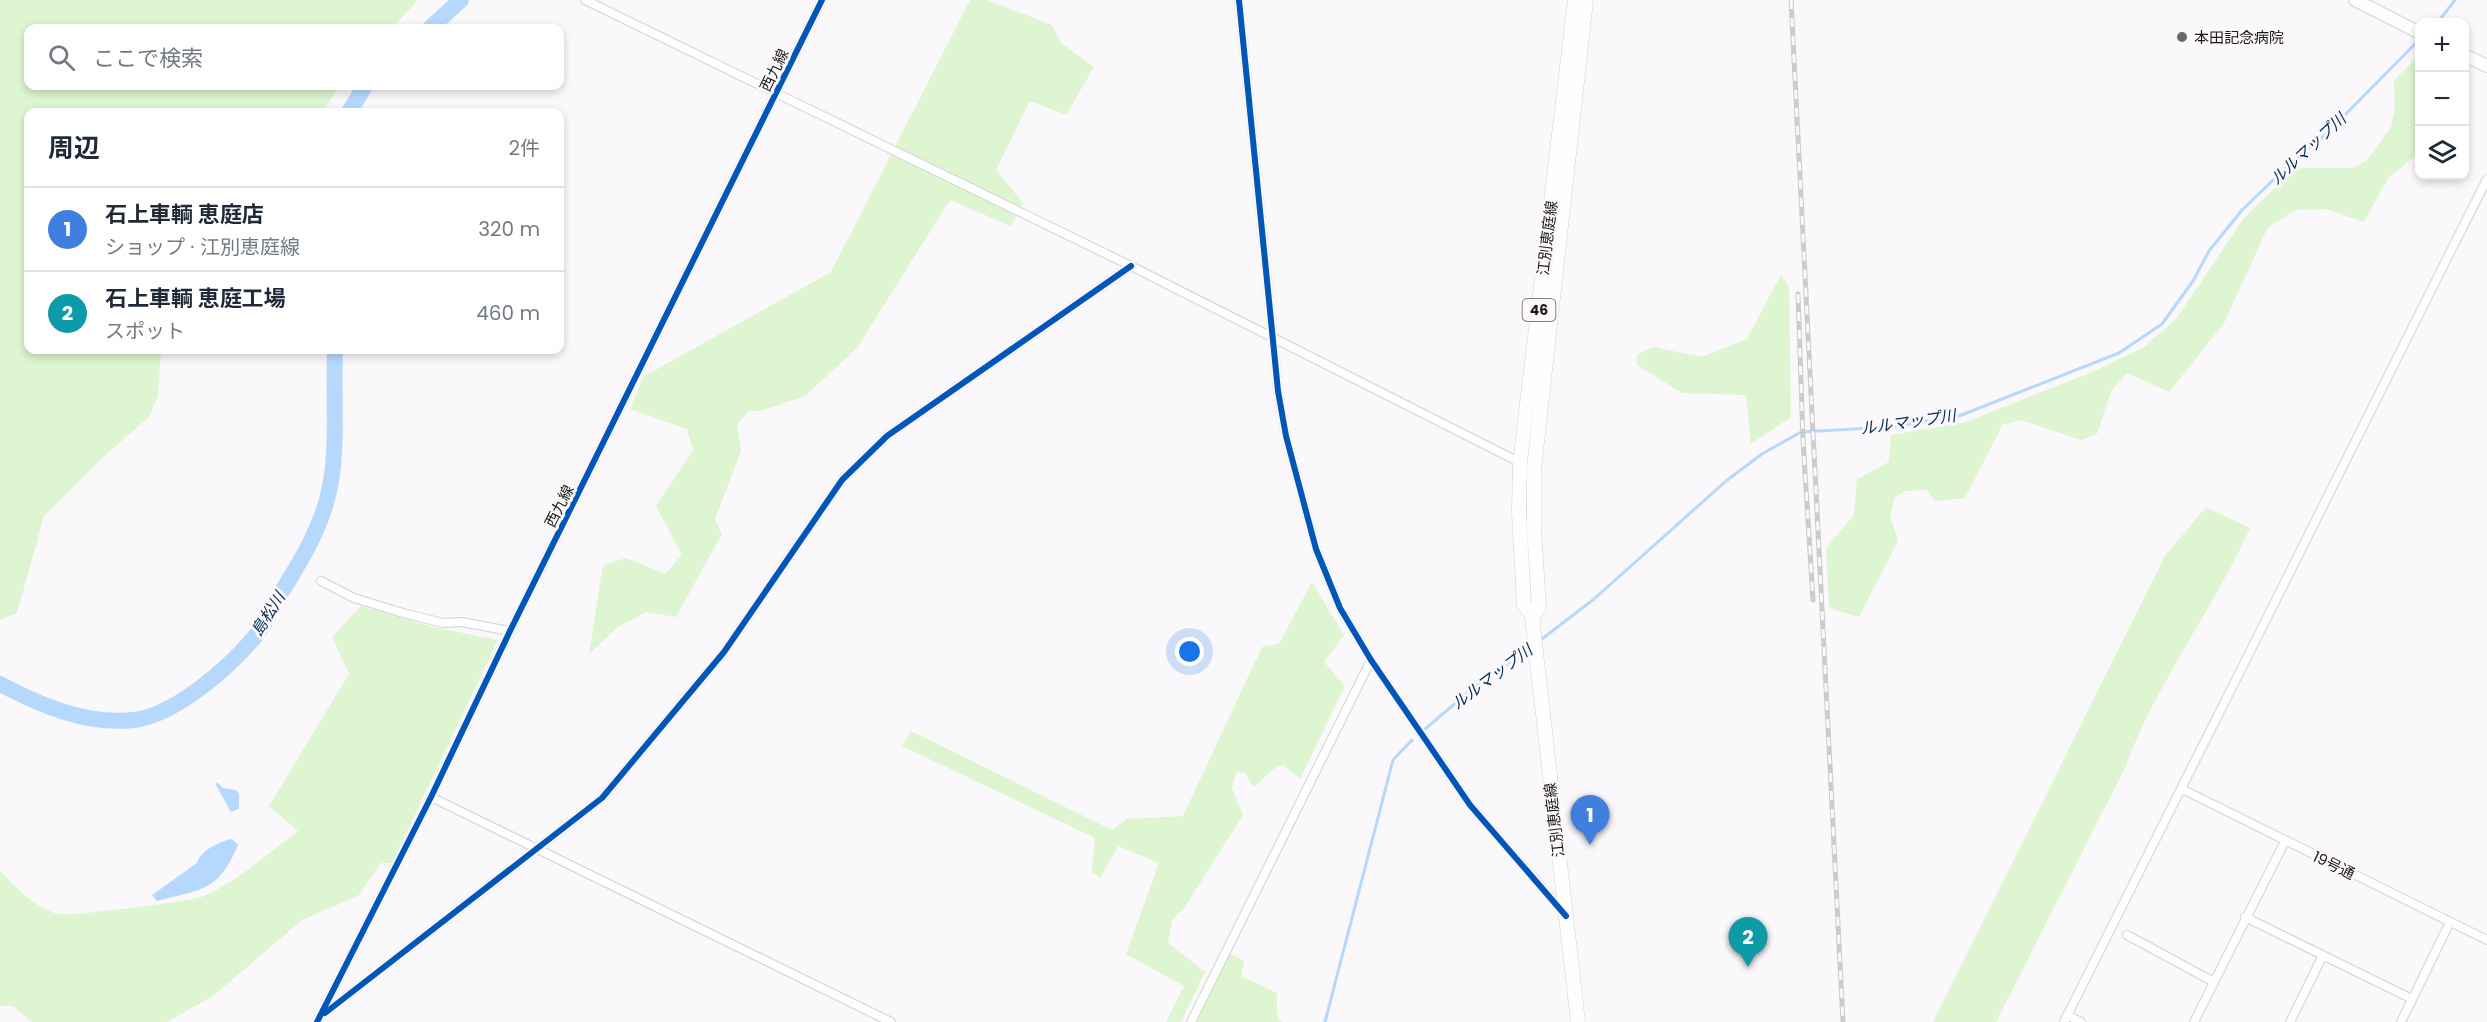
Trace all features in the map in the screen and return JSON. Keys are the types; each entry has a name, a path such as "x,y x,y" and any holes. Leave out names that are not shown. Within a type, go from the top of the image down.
{"main road":[{"name":"江別恵庭線","path":"1575,0 1520,463 1519,513 1524,605 1533,621 1535,656 1578,1022"},
{"name":"江別恵庭線","path":"1533,621 1539,607 1534,528 1534,469 1586,0"}],"street":[{"path":"585,0 1131,266 1534,469"},
{"name":"西九線","path":"320,1018 432,797 510,631 822,0"},
{"path":"1239,0 1278,391 1286,436 1316,549 1340,608 1371,660 1470,805 1566,916"},
{"path":"2355,0 2415,30"},
{"path":"2469,57 2487,66"},
{"path":"2081,1022 2066,1018 2487,179"},
{"path":"320,1018 602,798 724,652 842,480 857,462 887,436 1131,266"},
{"path":"321,581 354,598 403,613 443,623 462,622 510,631"},
{"path":"1191,1022 1371,660"},
{"name":"19号通","path":"2182,789 2487,940"},
{"path":"432,797 891,1022"},
{"path":"2194,1022 2284,841"},
{"path":"2246,917 2412,999"},
{"path":"2401,1022 2450,922"},
{"path":"2127,934 2214,982"},
{"path":"2290,1022 2323,955"}],"green space":[{"path":"0,0 418,0 396,24 24,24 24,90 337,90 325,108 24,108 24,354 161,354 158,396 149,417 103,457 44,516 17,613 0,620"},
{"path":"970,0 987,0 1052,25 1061,43 1094,67 1066,115 1030,101 996,170 1023,203 1011,226 950,200 857,348 805,396 764,410 748,412 737,424 741,451 715,519 722,534 676,617 646,612 618,627 589,654 603,565 626,558 665,574 682,555 656,506 693,450 687,429 630,409 643,377 831,272"},
{"path":"2415,59 2415,156 2388,178 2364,222 2326,209 2296,210 2268,227 2224,323 2169,392 2127,373 2111,391 2097,434 2081,440 2021,420 2003,424 1965,498 1935,501 1927,490 1905,491 1895,497 1890,515 1898,541 1859,617 1829,608 1826,548 1854,515 1857,479 1889,462 1891,435 1966,422 2092,372 2143,348 2176,319 2244,218 2290,173 2302,168 2354,168 2367,160 2391,127 2395,107 2394,81"},
{"path":"1781,274 1789,288 1791,417 1751,444 1746,395 1682,393 1637,365 1637,354 1653,347 1702,357 1747,339"},
{"path":"2206,507 2250,528 2152,706 2125,768 1996,1022 1933,1022 2165,556"},
{"path":"1312,582 1344,635 1324,662 1345,686 1300,779 1283,765 1274,769 1253,787 1245,773 1236,772 1232,788 1243,815 1185,907 1172,920 1168,943 1205,972 1181,1022 1166,1022 1184,986 1126,954 1159,863 1118,846 1100,878 1092,872 1095,838 902,746 911,731 1112,830 1127,819 1183,816 1262,647 1279,644"},
{"path":"361,606 433,627 498,640 392,863 381,863 358,896 302,920 213,996 167,1022 32,1022 13,1006 0,1006 0,871 34,902 58,914 156,905 204,896 217,890 241,875 298,831 269,806 349,674 332,637"},
{"path":"1229,953 1244,961 1241,976 1277,993 1277,1015 1282,1022 1193,1022"}],"water":[{"path":"217,782 223,788 236,790 239,794 239,809 231,812 216,785"},
{"path":"232,839 238,845 231,860 223,872 207,886 157,901 152,895 197,863 206,850"}],"waterway":[{"name":"島松川","path":"434,24 461,0"},
{"name":"ルルマップ川","path":"2441,18 2455,0"},
{"name":"ルルマップ川","path":"1538,642 1594,599 1726,481 1762,454 1801,432 1890,427 1959,416 2119,353 2162,324 2193,281 2209,251 2242,210 2298,156 2323,137 2415,44"},
{"name":"島松川","path":"351,108 363,90"},
{"name":"島松川","path":"0,684 32,700 82,717 116,721 134,720 150,716 183,700 229,664 253,639 265,622 301,560 323,514 333,465 335,354"},
{"name":"ルルマップ川","path":"1425,729 1483,680 1531,648"},
{"name":"ルルマップ川","path":"1325,1022 1393,760 1412,740"}],"railway":[{"path":"1791,0 1843,1022"},
{"path":"1798,294 1803,440 1813,600"}],"cycle path":[{"path":"317,1022 431,797 510,631 822,0"},
{"path":"1239,0 1278,391 1286,436 1316,549 1340,608 1371,660 1470,805 1566,916"},
{"path":"325,1013 602,798 724,652 842,480 887,436 1131,266"}],"place":[{"name":"本田記念病院","path":"2182,37"},
{"name":"石上車輌 恵庭店","path":"1590,845"},
{"name":"石上車輌 恵庭工場","path":"1748,967"}]}
